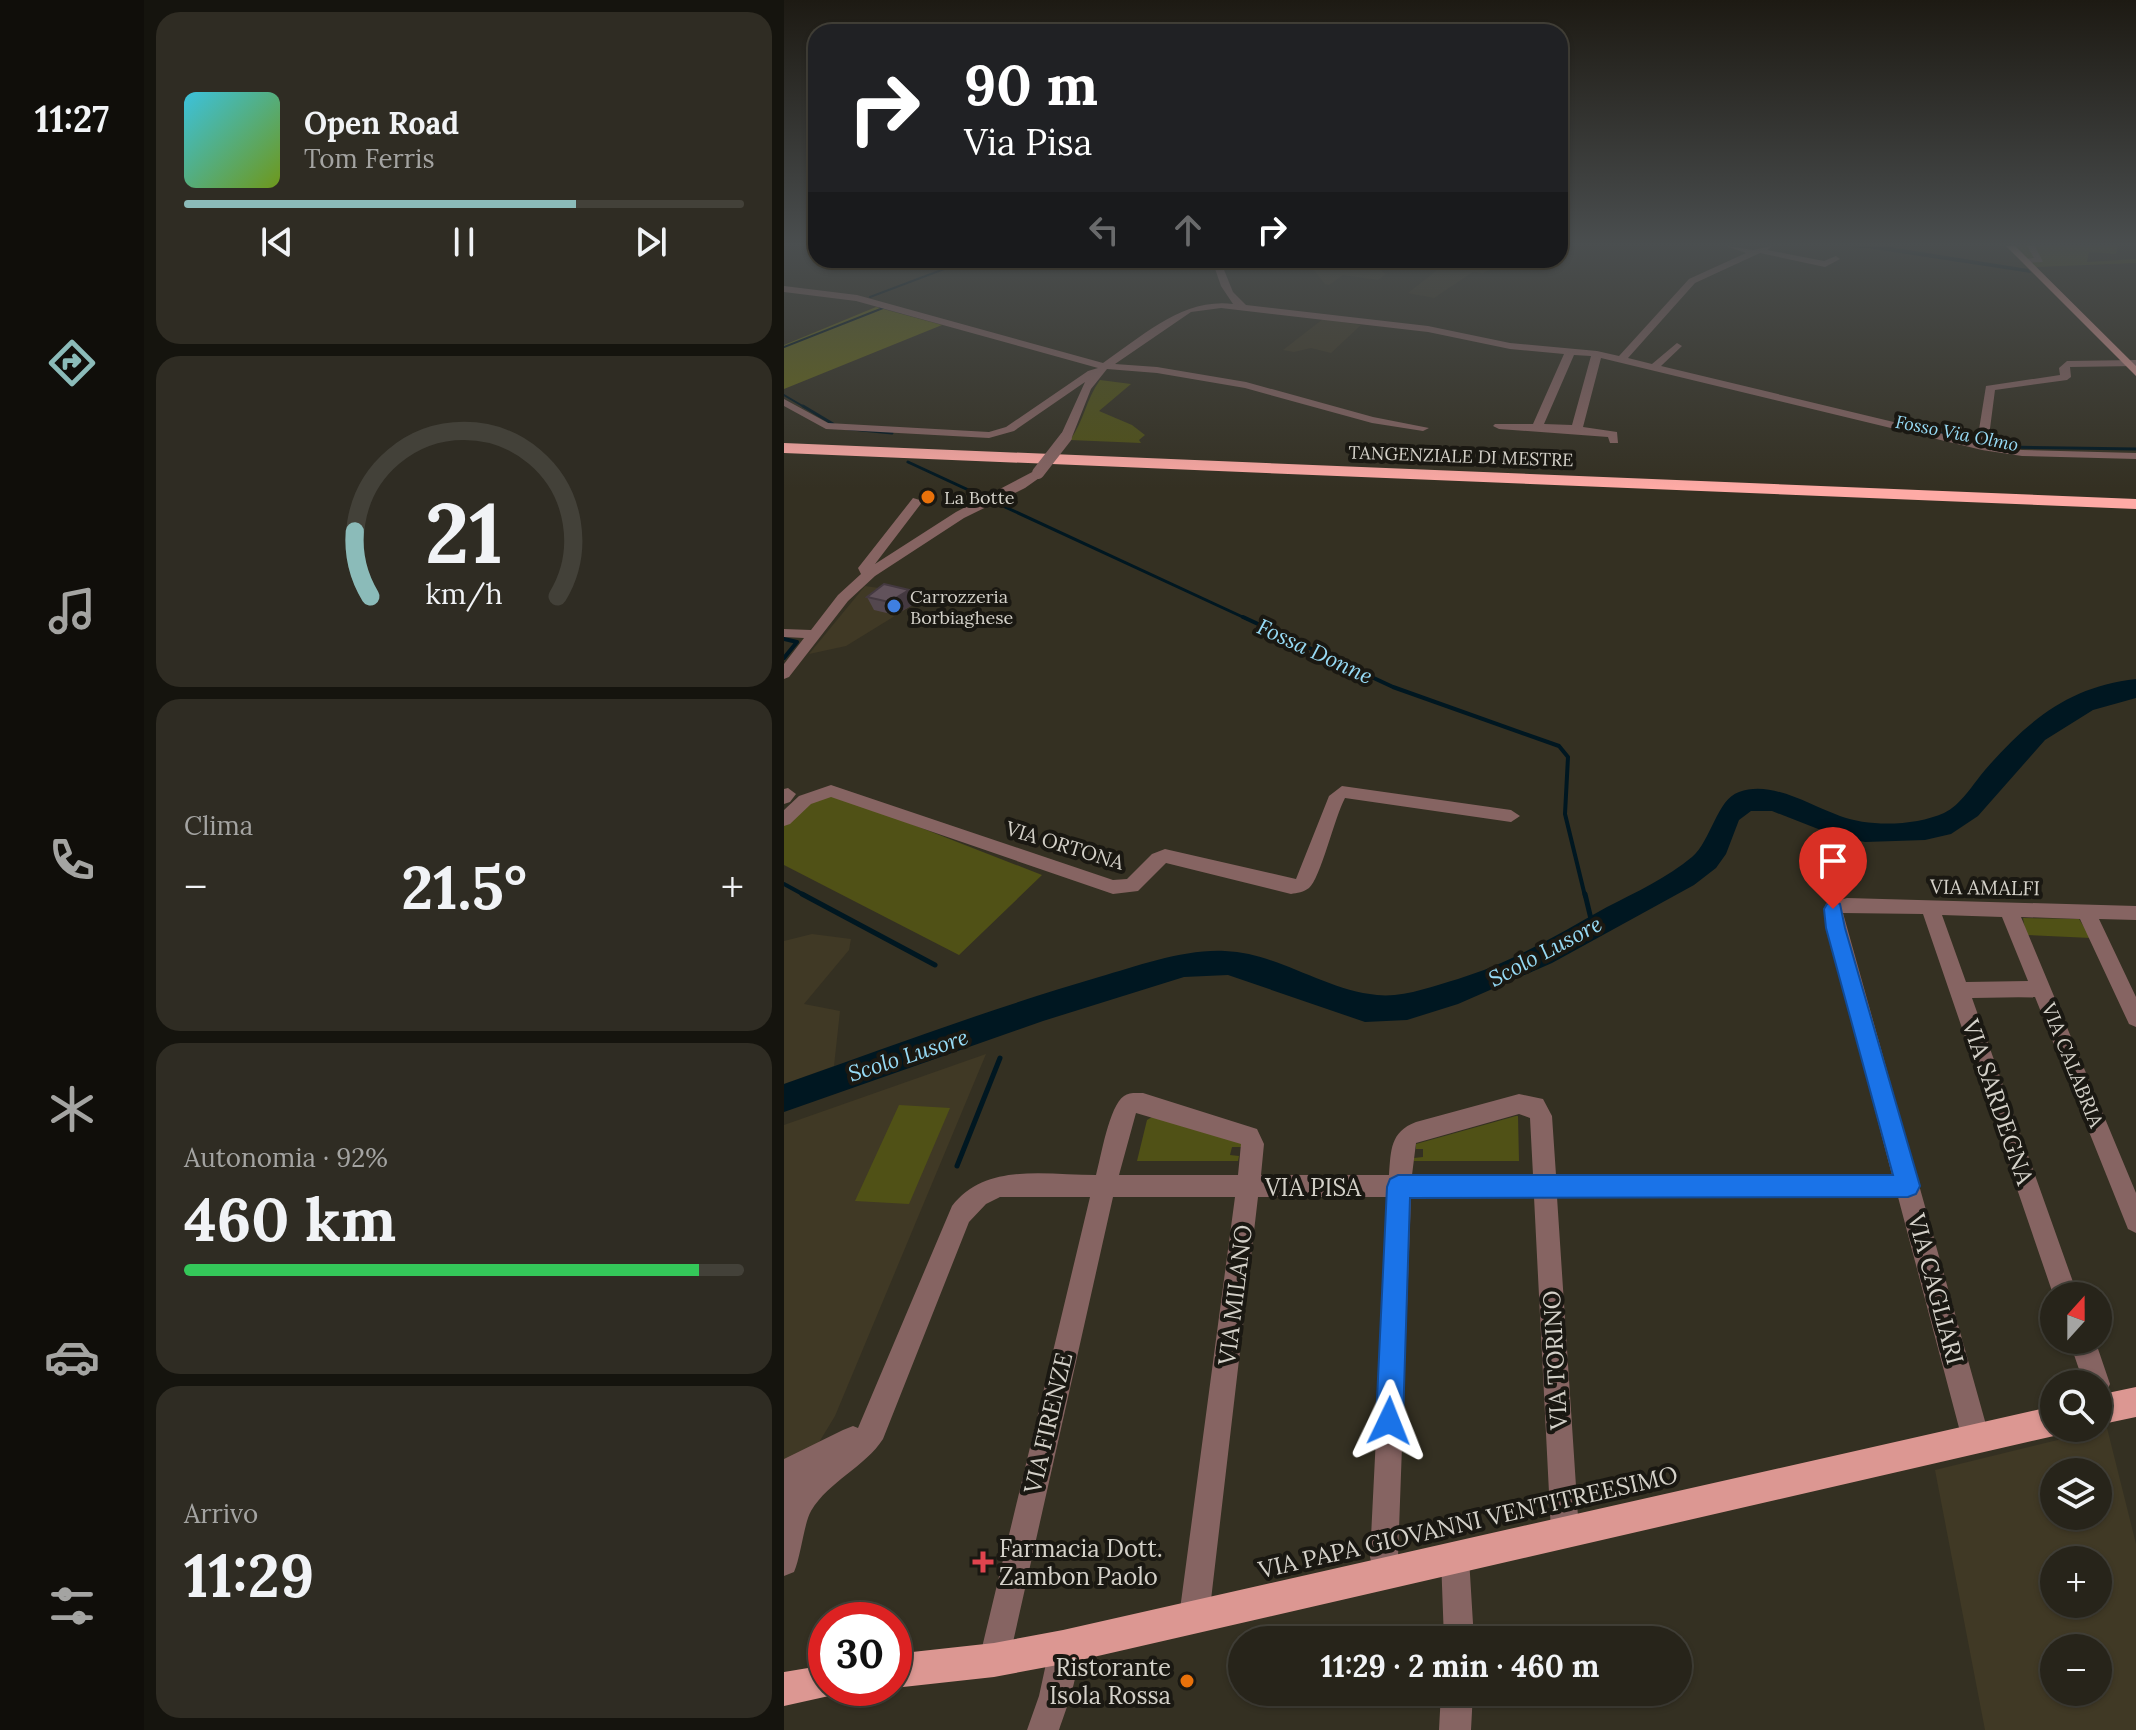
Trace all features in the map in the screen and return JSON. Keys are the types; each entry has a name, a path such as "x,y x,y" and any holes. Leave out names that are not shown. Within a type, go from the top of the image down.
{"highway":[{"name":"TANGENZIALE DI MESTRE","path":"784,439 2136,494"},
{"name":"TANGENZIALE DI MESTRE","path":"784,448 2136,504"}],"main road":[{"path":"2094,327 2131,363 2136,373"},
{"path":"2112,1399 2136,1402"},
{"name":"VIA PAPA GIOVANNI VENTITREESIMO","path":"912,1669 994,1660 1063,1647 2040,1424"},
{"path":"784,1689 808,1685"}],"street":[{"path":"956,327 1102,369 1157,370 1246,385 1372,420 1423,428"},
{"path":"784,402 821,425 831,427 950,435 995,434 1019,424 1164,327"},
{"path":"1410,327 1510,346 1622,359 2022,453 2136,456"},
{"path":"1622,359 1651,327"},
{"path":"1655,367 1677,346"},
{"path":"1537,427 1570,352"},
{"path":"1577,429 1597,354"},
{"path":"1983,444 1990,388 2063,378 2066,377 2064,368 2067,364 2131,363"},
{"path":"784,674 851,590 870,573 987,500 1021,485 1038,473 1066,437 1086,388 1102,369"},
{"path":"1499,426 1577,429 1613,434 1614,441"},
{"path":"870,573 865,568 913,506"},
{"path":"784,633 815,634"},
{"name":"VIA ORTONA","path":"784,820 805,800 831,791 1113,887 1132,886 1158,859 1165,856 1291,887 1307,879 1320,836 1337,796 1342,792 1511,816"},
{"name":"VIA AMALFI","path":"1833,909 1847,905 2136,913"},
{"name":"VIA SARDEGNA","path":"1930,908 2061,1282"},
{"name":"VIA CAGLIARI","path":"1833,909 1976,1439"},
{"name":"VIA CALABRIA","path":"2009,910 2136,1221"},
{"path":"2086,912 2136,1018"},
{"path":"1959,990 2041,989"},
{"name":"VIA MILANO","path":"1104,1187 1124,1112 1131,1103 1143,1103 1249,1136 1253,1144 1194,1617"},
{"name":"VIA TORINO","path":"1398,1187 1402,1145 1408,1136 1527,1104 1539,1110 1565,1532"},
{"name":"VIA PISA","path":"784,1562 797,1506 836,1464 863,1445 873,1429 960,1214 977,1196 1000,1186 1908,1186"},
{"name":"VIA FIRENZE","path":"994,1660 1104,1187"},
{"path":"1386,1573 1384,1557 1398,1187"},
{"path":"797,1506 796,1494 784,1477 873,1429"},
{"path":"1455,1558 1458,1626"},
{"path":"1043,1730 1055,1696 1063,1647"},
{"path":"1455,1730 1456,1706"}],"shaded area":[{"path":"828,327 938,327 784,389 784,345"},
{"path":"1313,327 1359,327 1331,353 1311,348 1294,352 1283,350"},
{"path":"1100,380 1131,384 1099,411 1132,425 1145,435 1139,440 1141,443 1070,440"},
{"path":"865,586 929,595 846,646 809,654"},
{"path":"820,792 832,793 1042,875 959,955 784,865 784,825"},
{"path":"2023,918 2079,919 2091,938 2026,935"},
{"path":"812,934 851,939 849,950 804,1004 840,1011 834,1066 784,1084 784,941"},
{"path":"986,1054 835,1416 818,1444 784,1460 784,1125"},
{"path":"899,1105 950,1108 909,1204 855,1201"},
{"path":"1518,1116 1519,1161 1414,1161 1414,1158 1423,1157 1423,1149 1416,1149 1416,1144"},
{"path":"1152,1117 1242,1143 1241,1147 1232,1147 1230,1155 1239,1156 1238,1161 1137,1161 1147,1120"},
{"path":"2050,1442 2110,1442 2136,1544 2136,1730 1985,1730 1935,1470"}],"water":[{"name":"Scolo Lusore","path":"2136,679 2136,698 2093,710 2045,740 1978,816 1951,834 1925,840 1865,842 1836,836 1772,811 1751,811 1739,820 1726,854 1716,868 1694,885 1552,963 1458,1004 1407,1020 1365,1022 1228,975 1184,977 1043,1021 784,1112 784,1084 1020,1002 1177,955 1209,951 1245,953 1338,986 1377,995 1407,993 1458,979 1534,947 1672,872 1699,850 1719,811 1731,796 1739,792 1752,789 1777,791 1840,816 1864,822 1906,823 1932,817 1956,805 2017,736 2052,709 2090,689"}],"building":[{"path":"884,584 909,590 889,602 867,597"}],"waterway":[{"path":"784,347 835,327"},
{"name":"Fossa Donne","path":"784,395 806,408"},
{"name":"Fossa Donne","path":"803,406 833,424"},
{"name":"Fossa Donne","path":"841,428 892,433"},
{"name":"Fosso Via Olmo","path":"1931,431 2005,447 2136,449"},
{"name":"Fossa Donne","path":"908,462 1247,619"},
{"name":"Fossa Donne","path":"1243,617 1393,687 1559,746 1568,757 1565,814 1585,896"},
{"path":"784,639 797,642 784,658"},
{"path":"784,884 806,896"},
{"path":"802,894 935,965"},
{"name":"Fossa Donne","path":"1585,894 1591,919"},
{"path":"957,1166 1000,1058"}],"place":[{"name":"La Botte","path":"928,497"},
{"name":"Carrozzeria Borbiaghese","path":"894,606"},
{"name":"Farmacia Dott. Zambon Paolo","path":"983,1562"},
{"name":"Ristorante Isola Rossa","path":"1187,1681"}],"route":[{"path":"1389,1421 1398,1187 1908,1186 1833,909"}]}
